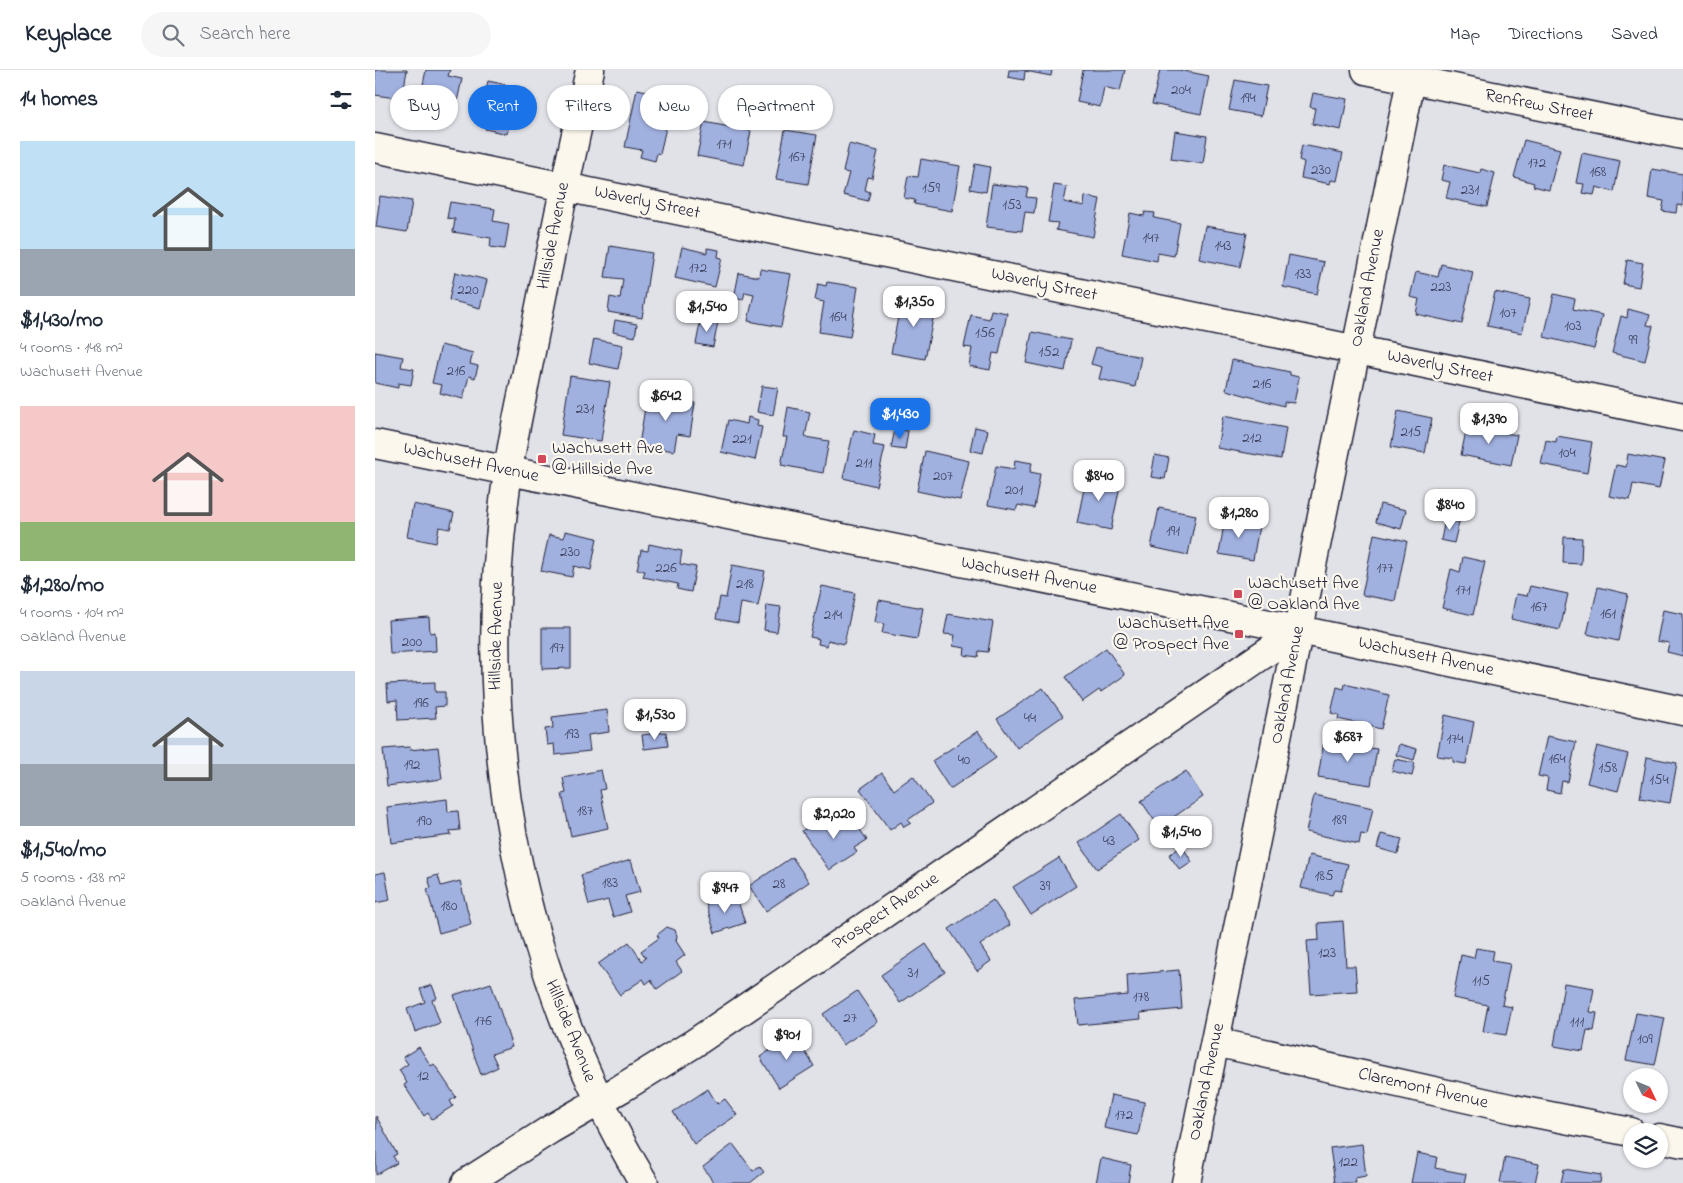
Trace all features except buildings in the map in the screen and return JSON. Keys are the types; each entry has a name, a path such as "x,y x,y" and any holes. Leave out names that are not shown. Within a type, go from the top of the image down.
{"street":[{"name":"Hillside Avenue","path":"590,70 564,186 508,471 495,608 497,726 503,785 512,837 522,884 542,958 574,1046 599,1101 644,1183"},
{"name":"Renfrew Street","path":"1366,70 1412,75 1683,135"},
{"name":"Oakland Avenue","path":"1186,1183 1412,75"},
{"name":"Waverly Street","path":"375,148 1683,417"},
{"name":"Wachusett Avenue","path":"375,444 1299,630 1683,711"},
{"name":"Prospect Avenue","path":"467,1183 537,1137 693,1044 1299,630"},
{"name":"Claremont Avenue","path":"1215,1042 1514,1109 1623,1130"},
{"path":"1668,1140 1683,1143"}],"place":[{"name":"Wachusett Ave @ Hillside Ave","path":"542,459"},
{"name":"Wachusett Ave @ Oakland Ave","path":"1238,594"},
{"name":"Wachusett Ave @ Prospect Ave","path":"1239,634"}]}
